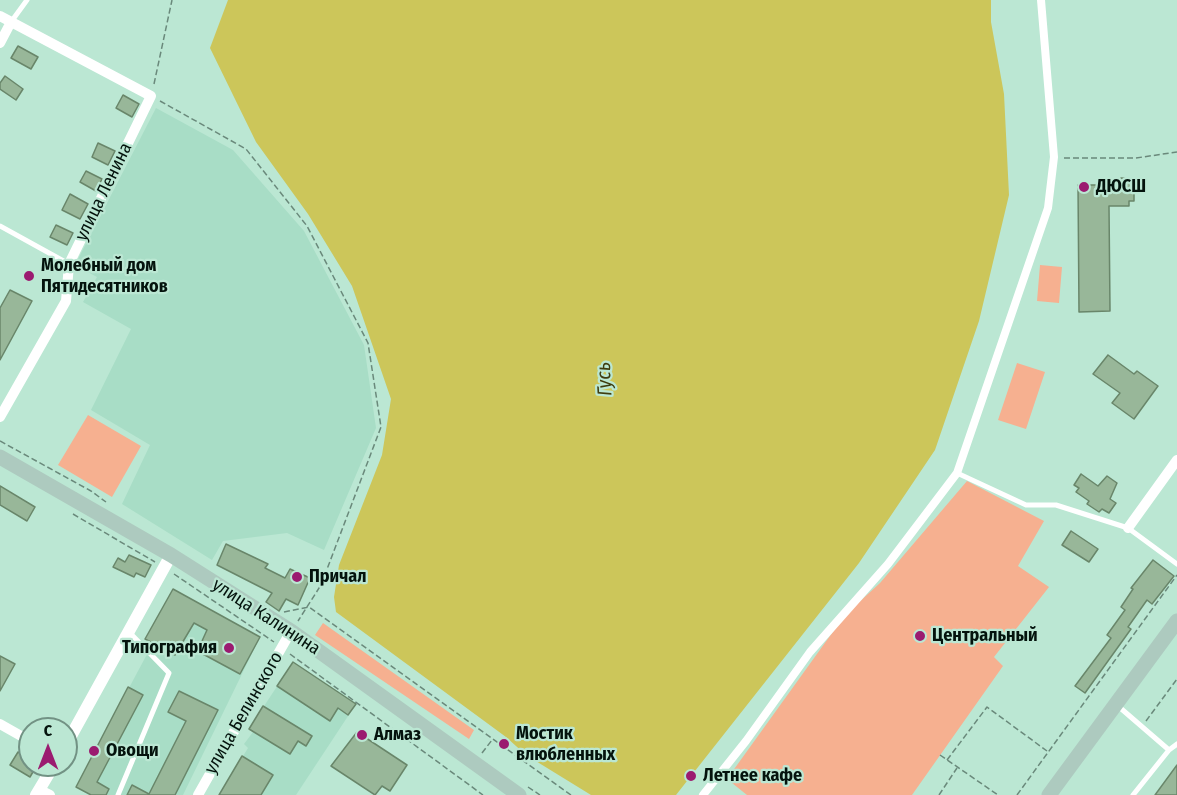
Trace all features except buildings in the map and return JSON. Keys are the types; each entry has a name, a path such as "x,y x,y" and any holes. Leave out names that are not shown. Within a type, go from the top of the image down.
{"main road":[{"name":"улица Калинина","path":"0,457 167,561 291,631 520,788"},
{"path":"1049,795 1177,621"}],"street":[{"path":"703,795 746,741 810,652 888,564 957,473 1048,208 1054,158 1041,0"},
{"path":"0,16 151,96"},
{"path":"0,42 11,22"},
{"name":"улица Ленина","path":"0,417 66,301 69,264 151,96"},
{"path":"1128,528 1177,460"},
{"path":"78,724 130,633 167,561"},
{"name":"улица Белинского","path":"198,795 291,631"},
{"path":"0,724 18,734"},
{"path":"42,793 49,777"}],"lane":[{"path":"11,22 27,0"},
{"path":"0,226 69,264"},
{"path":"957,473 1026,505 1056,505 1128,528 1177,564"},
{"path":"118,795 169,674 130,633"},
{"path":"1116,705 1169,750"},
{"path":"1133,795 1169,750 1177,744"}],"path":[{"path":"172,0 151,96 246,149 307,226 368,343 381,427 321,585 309,608 291,631"},
{"path":"1054,158 1136,158 1177,152"},
{"path":"72,513 167,561 483,795"},
{"path":"1017,795 1177,575"},
{"path":"309,608 571,795"},
{"path":"1142,727 1177,679"},
{"path":"947,760 987,706 1048,751"},
{"path":"482,754 493,739"},
{"path":"940,755 998,795"},
{"path":"939,795 957,767"},
{"path":"520,788 540,795"}],"shaded area":[{"path":"156,108 233,150 304,231 364,345 376,428 324,550 287,533 223,541 212,560 122,504 150,445 91,410 131,329 83,302 97,277 75,265"},
{"path":"1040,265 1062,267 1059,303 1037,301"},
{"path":"1017,363 1045,372 1026,429 998,420"},
{"path":"88,415 141,446 112,497 58,465"},
{"name":"Центральный","path":"967,481 1044,521 1018,566 1049,587 994,657 1003,666 912,795 747,795 727,779 845,615 880,583"},
{"path":"173,589 260,637 183,795 91,795 76,787 153,643 145,639"},
{"path":"323,623 474,730 469,739 315,635"},
{"path":"293,662 356,704 296,795 219,795 248,748 244,744 253,732 249,729"}],"water":[{"name":"Гусь","path":"228,0 991,0 991,22 1004,94 1009,195 979,321 935,450 859,563 676,795 591,795 526,755 506,737 336,612 334,597 339,565 382,455 391,399 352,286 308,214 256,142 210,48"}],"place":[{"name":"ДЮСШ","path":"1084,187"},
{"name":"Молебный дом Пятидесятников","path":"29,276"},
{"name":"Причал","path":"297,577"},
{"name":"Центральный","path":"920,636"},
{"name":"Типография","path":"229,648"},
{"name":"Алмаз","path":"362,735"},
{"name":"Мостик влюбленных","path":"504,744"},
{"name":"Овощи","path":"94,751"},
{"name":"Летнее кафе","path":"691,776"}]}
